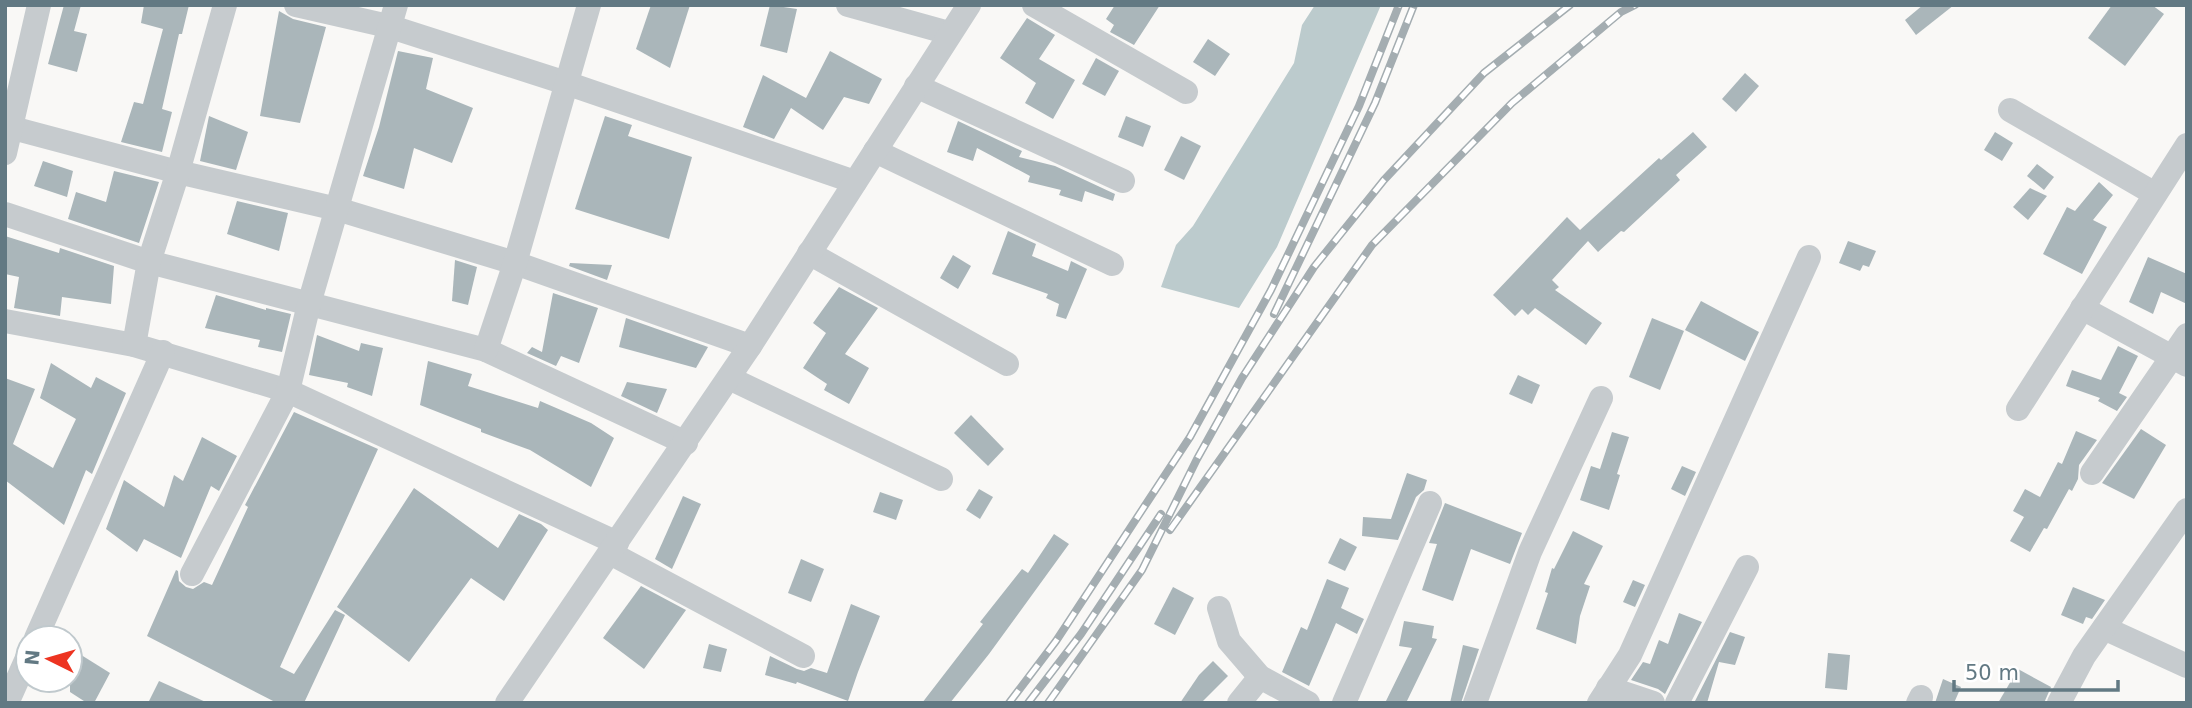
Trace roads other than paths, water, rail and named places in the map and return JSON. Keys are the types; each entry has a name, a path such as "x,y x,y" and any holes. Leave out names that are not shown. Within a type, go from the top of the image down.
{"street":[{"path":"5,153 39,5"},
{"path":"134,345 149,262 178,172 225,5"},
{"path":"296,5 392,16 566,83 855,182"},
{"path":"486,350 515,263 589,5"},
{"path":"848,5 949,33"},
{"path":"507,703 686,443 969,5"},
{"path":"1034,5 1186,92"},
{"path":"192,574 288,391 309,304 392,16"},
{"path":"916,86 1123,181"},
{"path":"2010,110 2155,194"},
{"path":"9,127 178,172 337,209 515,263 750,346"},
{"path":"2018,409 2187,145"},
{"path":"875,151 1112,264"},
{"path":"5,215 149,262 486,350 686,443"},
{"path":"809,253 1007,364"},
{"path":"1653,703 1603,695 1630,655 1809,257"},
{"path":"2082,308 2179,361"},
{"path":"5,321 163,352 288,391 613,548 803,656"},
{"path":"2092,473 2179,361 2187,334"},
{"path":"42,624 163,352"},
{"path":"729,378 941,479"},
{"path":"1475,703 1530,552 1601,398"},
{"path":"1344,703 1430,503"},
{"path":"2059,703 2084,656 2187,510"},
{"path":"1677,703 1747,567"},
{"path":"1219,608 1229,641 1260,677 1308,703"},
{"path":"2104,628 2187,666"},
{"path":"1239,703 1260,677"}],"railway":[{"path":"1009,703 1056,641 1190,437 1271,290 1359,106 1399,5"},
{"path":"1274,314 1375,103 1414,5"},
{"path":"1048,703 1142,570 1197,459 1242,378 1314,267 1384,180 1484,73 1570,5"},
{"path":"1170,530 1372,245 1512,103 1621,12 1635,5"},
{"path":"1028,703 1081,634 1161,514"}]}
